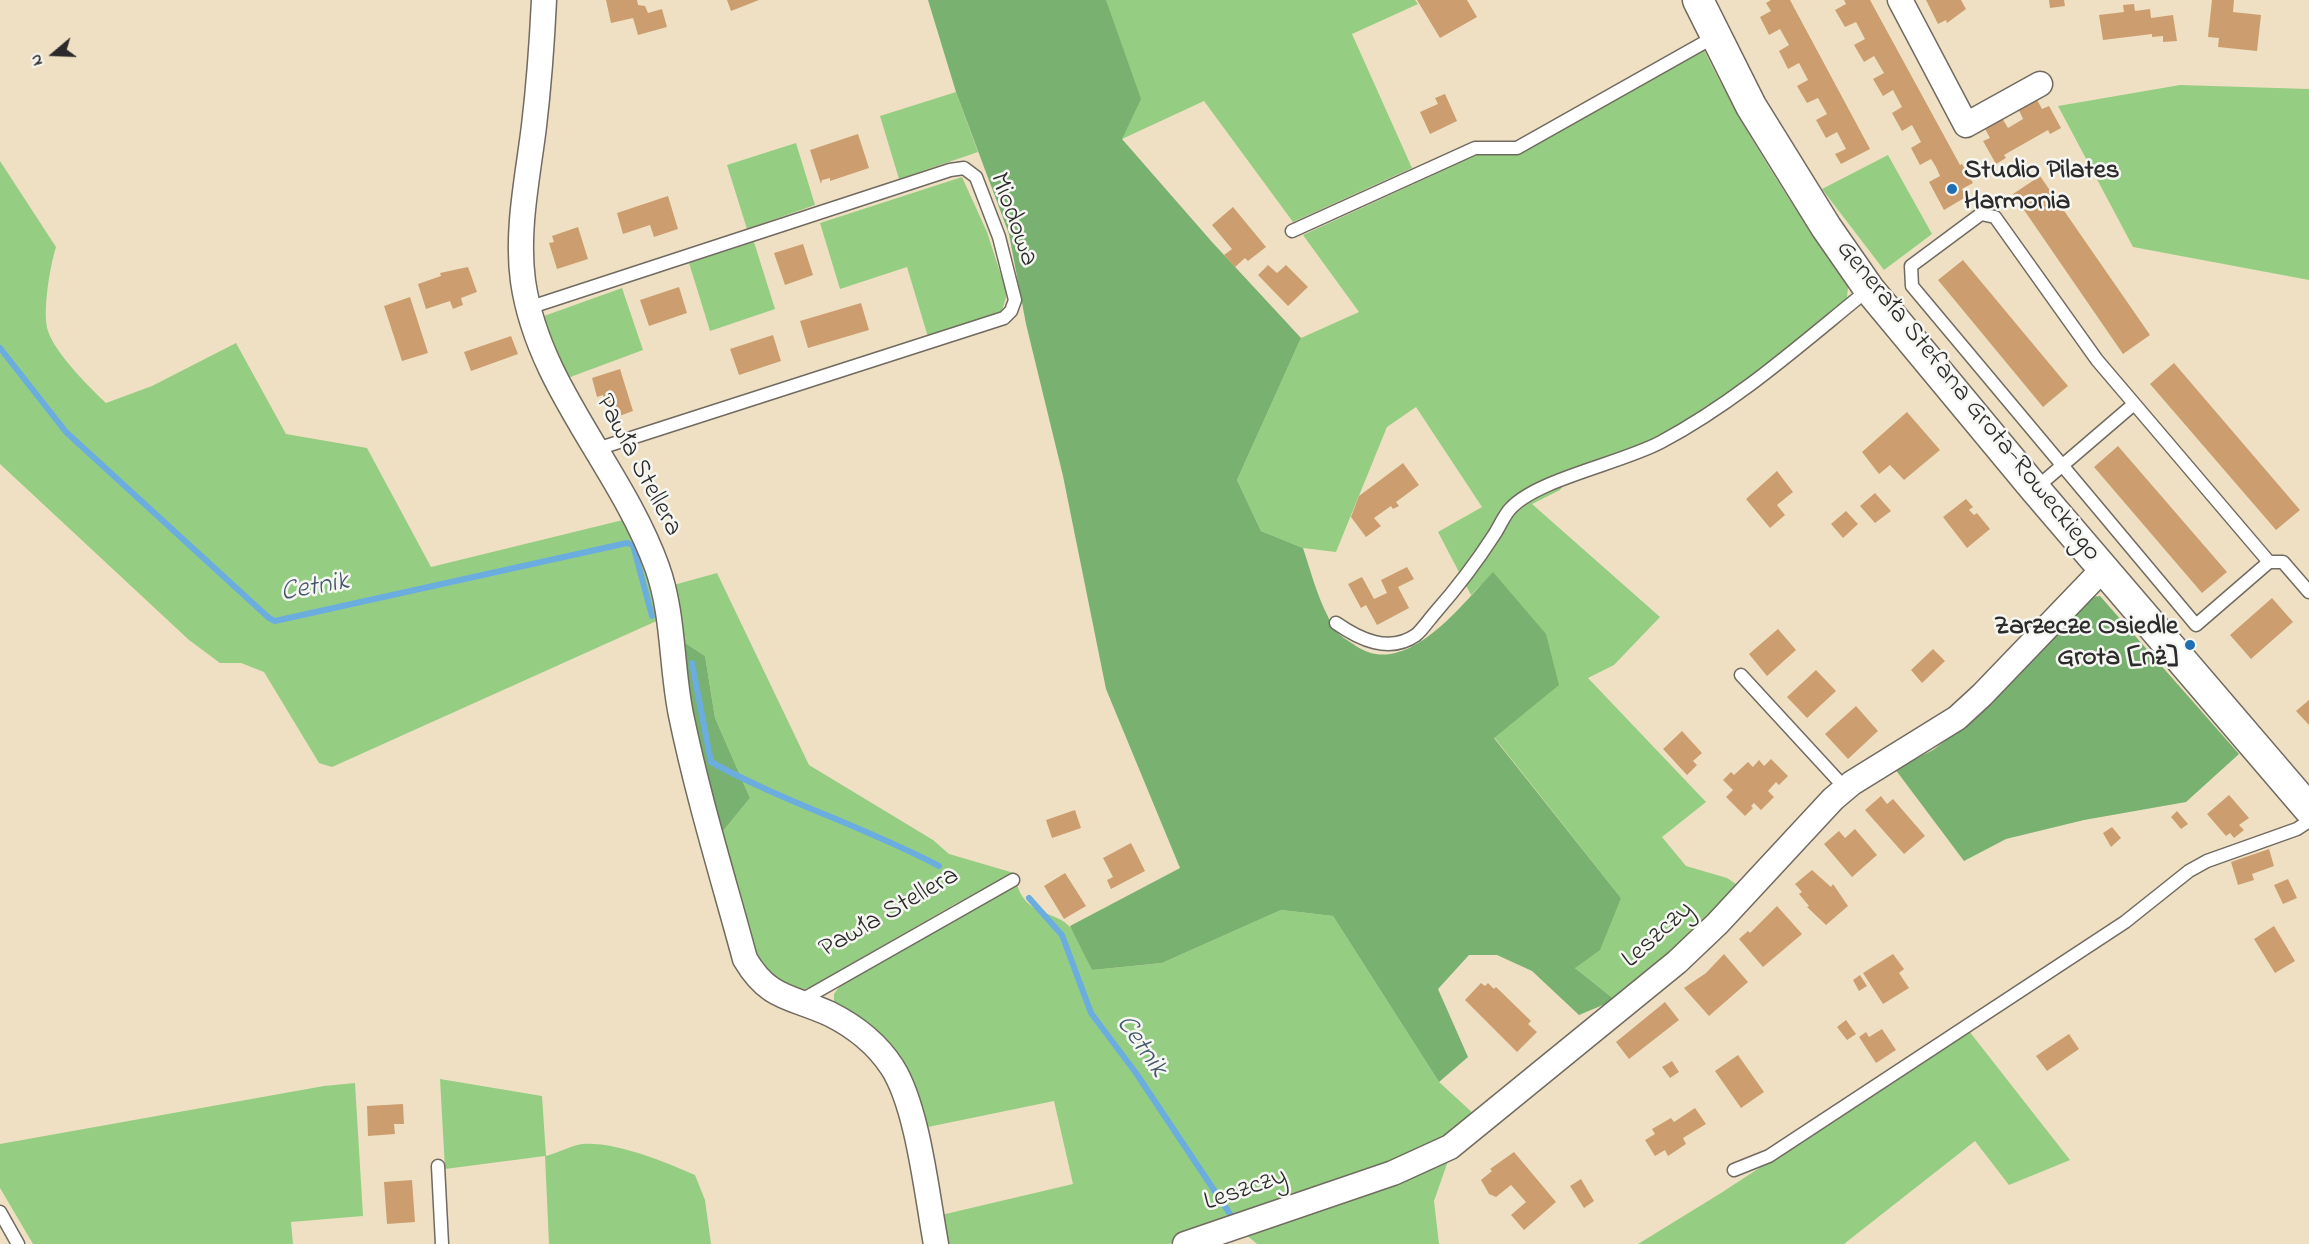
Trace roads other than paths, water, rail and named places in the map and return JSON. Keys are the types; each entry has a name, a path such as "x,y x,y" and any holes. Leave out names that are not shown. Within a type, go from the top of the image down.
{"street":[{"name":"Pawła Stellera","path":"544,0 541,60 525,182 523,278 528,308 542,352 634,513 657,568 669,622 674,679 685,736 745,959 756,977 774,993 831,1015 863,1034 893,1068 912,1117 936,1244"},
{"name":"Generała Stefana Grota-Roweckiego","path":"1698,0 1714,37 1786,164 1869,289 2035,489 2309,809"},
{"path":"1900,0 1966,124 2040,84"},
{"name":"Leszczy","path":"1185,1244 1393,1173 1450,1147 1677,962 1717,924 1817,813 1845,788 1957,718 1982,696 2103,569"}],"lane":[{"path":"1292,231 1475,148 1517,148 1714,37"},
{"name":"Miodowa","path":"528,308 950,170 964,168 976,177 999,237 1015,300 1004,318 597,449"},
{"path":"2269,562 2097,360 1995,217 1981,214 1911,266 1912,285 2196,625 2269,562 2283,562 2309,592"},
{"path":"1336,623 1375,644 1395,643 1416,635 1453,592 1512,507 1544,487 1658,444 1713,412 1772,370 1869,289"},
{"path":"2035,489 2134,404"},
{"path":"1740,675 1845,788"},
{"path":"1734,1170 1769,1156 2042,977 2125,922 2190,871 2207,861 2297,829 2309,821"},
{"name":"Pawła Stellera","path":"799,1002 963,906 1013,880"},
{"path":"438,1166 442,1244"},
{"path":"0,1212 18,1244"}],"waterway":[{"name":"Cetnik","path":"0,348 66,432 275,621 627,543 633,545 652,616"},
{"name":"Cetnik","path":"692,663 711,762 767,790 939,866"},
{"name":"Cetnik","path":"1029,898 1062,935 1091,1013 1136,1073 1230,1214"}],"place":[{"name":"Studio Pilates Harmonia","path":"1952,189"},
{"name":"Zarzecze Osiedle Grota [nż]","path":"2190,645"}]}
